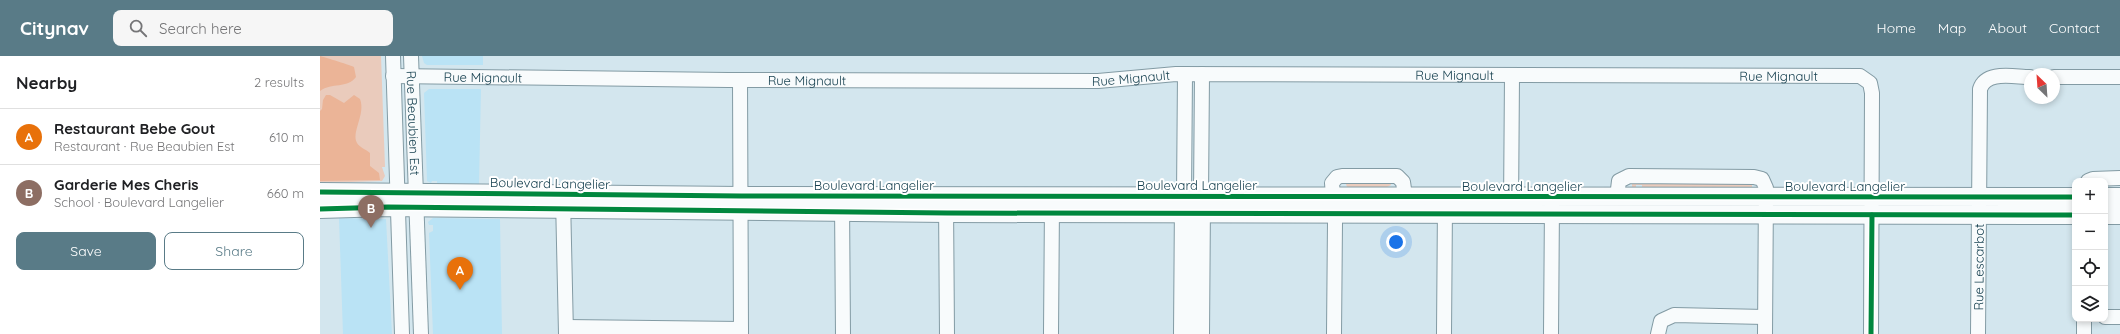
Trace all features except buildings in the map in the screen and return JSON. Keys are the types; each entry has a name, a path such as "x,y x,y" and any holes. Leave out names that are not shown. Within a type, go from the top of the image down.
{"main road":[{"name":"Boulevard Langelier","path":"320,192 397,200 946,205 1192,204 1333,196 1405,196 1445,205"},
{"name":"Boulevard Langelier","path":"1552,205 1617,197 1766,206"},
{"name":"Boulevard Langelier","path":"1192,204 1334,214 1445,205 1978,206 2072,197"},
{"path":"2108,197 2120,197"},
{"name":"Boulevard Langelier","path":"320,209 397,200"},
{"path":"1183,334 1192,204"},
{"path":"1192,204 1200,334"},
{"name":"Boulevard Langelier","path":"1978,206 2072,215"},
{"path":"2108,215 2120,215"}],"street":[{"name":"Rue Beaubien Est","path":"393,56 402,334"},
{"name":"Rue Beaubien Est","path":"411,56 421,334"},
{"name":"Rue Mignault","path":"393,76 740,80 1098,81 1185,74 1855,76 1867,80 1872,93 1872,206"},
{"path":"1185,74 1192,204"},
{"path":"1192,204 1202,74"},
{"path":"1511,205 1512,76"},
{"name":"Rue Lescarbot","path":"1978,334 1980,89 1984,81 1994,77 2024,77"},
{"path":"2060,77 2120,77"},
{"path":"563,202 566,331 741,331 740,80"},
{"path":"2108,178 2120,178"},
{"path":"1333,196 1334,334"},
{"path":"842,204 843,334"},
{"path":"946,205 947,334"},
{"path":"1051,334 1052,205"},
{"path":"1444,334 1445,205"},
{"path":"1551,334 1552,205"},
{"path":"1765,334 1766,206"},
{"path":"1872,206 1872,334"},
{"path":"1658,334 1661,321 1674,315 1765,317"},
{"path":"2108,317 2120,317"},
{"path":"2084,322 2084,334"}],"shaded area":[{"path":"320,56 381,56 385,167 382,167 385,176 382,181 320,183"},
{"path":"320,56 354,67 356,77 348,83 325,88 320,91"},
{"path":"422,56 483,56 483,65 427,65 424,63"},
{"path":"429,89 481,89 479,184 437,183 437,181 432,181 431,183 427,181 424,93"},
{"path":"326,95 330,95 344,103 354,95 360,99 361,111 356,139 358,145 370,153 370,166 379,173 380,180 320,181 320,111"},
{"path":"1345,181 1390,181 1391,185 1387,187 1347,187"},
{"path":"1632,181 1752,182 1752,188 1642,188 1642,185 1636,185 1636,188 1632,188"},
{"path":"339,218 386,219 392,334 343,334"},
{"path":"433,218 500,219 502,334 433,334 429,233 433,231 433,225 429,225 428,222"}],"cycle path":[{"path":"320,192 741,196 2072,197"},
{"path":"320,209 388,207 947,213 2072,215"},
{"path":"1871,334 1872,215"}],"place":[{"name":"Garderie Mes Cheris","path":"371,228"},
{"name":"Restaurant Bebe Gout","path":"460,290"}]}
